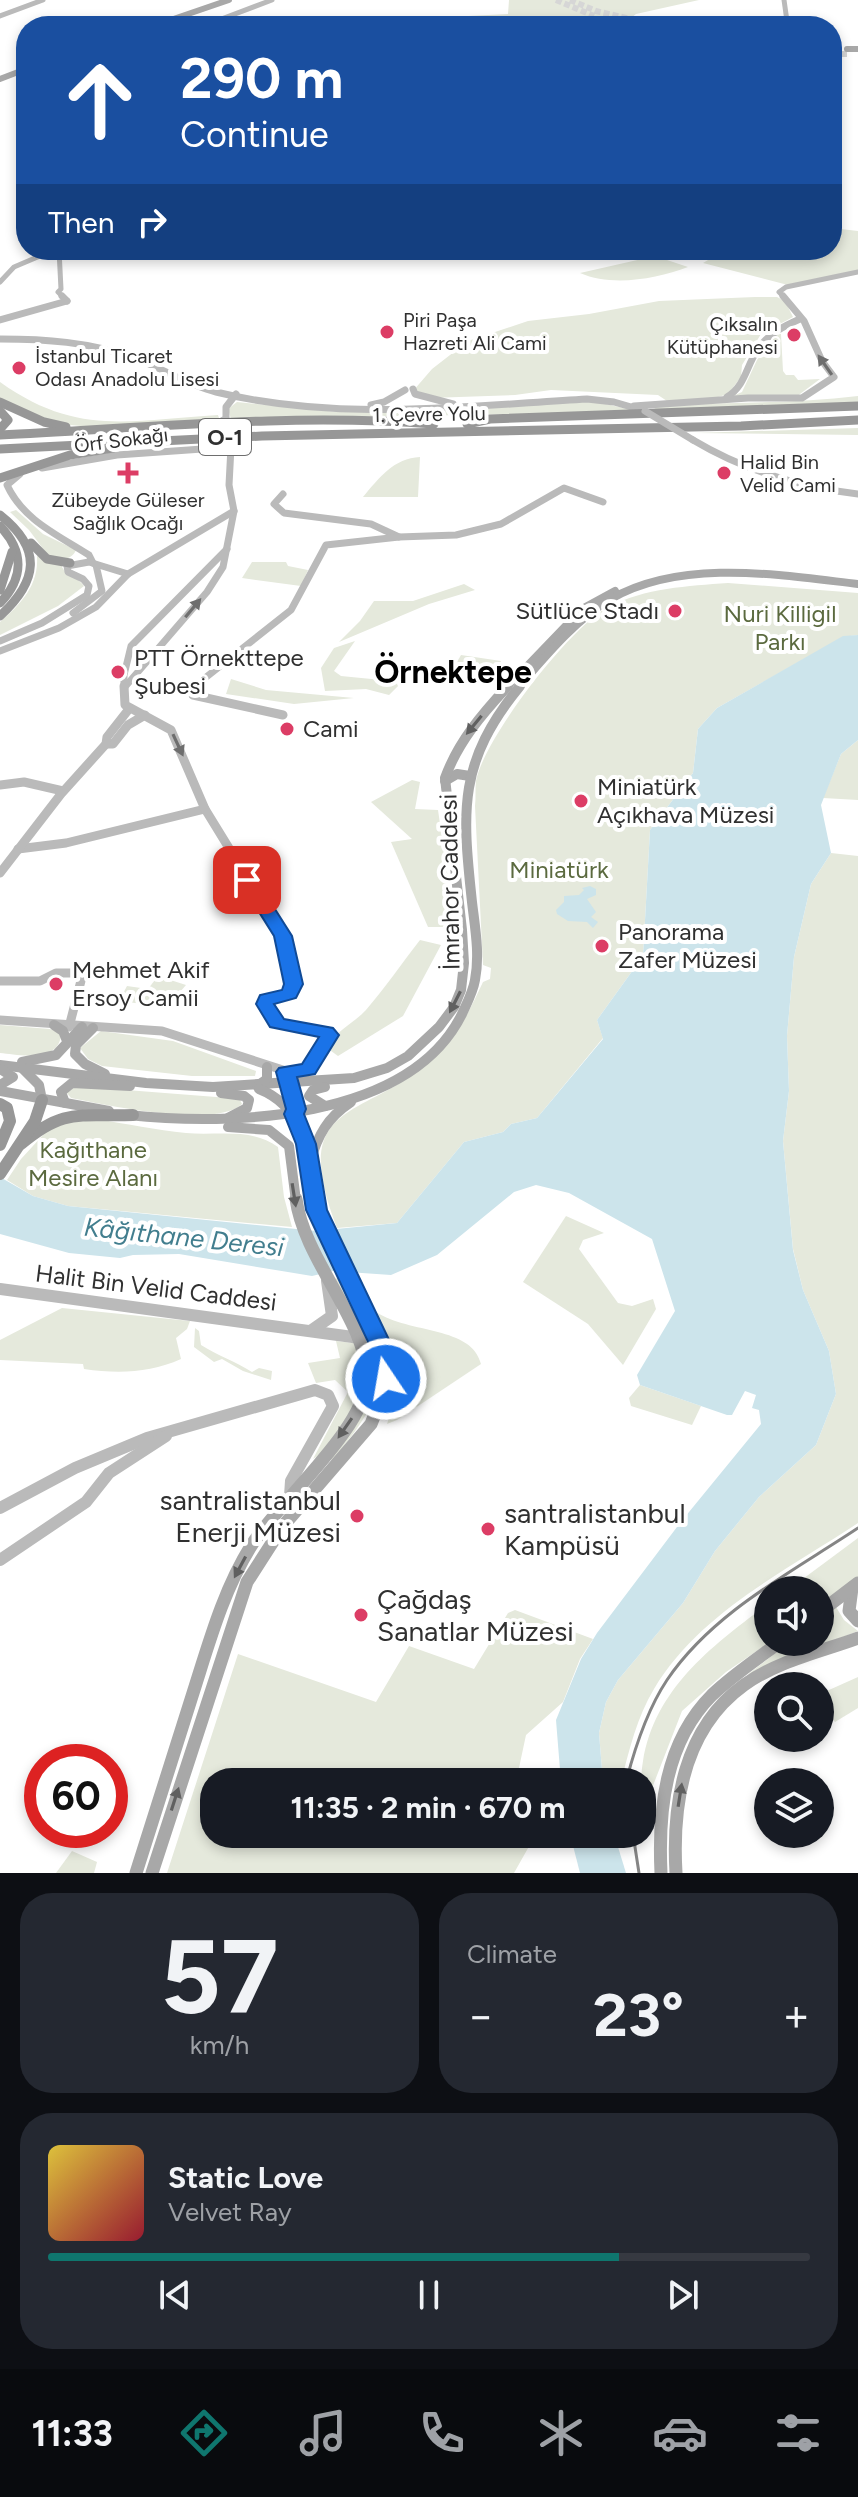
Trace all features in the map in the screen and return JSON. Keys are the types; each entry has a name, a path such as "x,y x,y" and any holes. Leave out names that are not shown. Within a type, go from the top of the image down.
{"highway":[{"path":"0,402 59,426 133,428"},
{"name":"1. Çevre Yolu","path":"0,438 237,428 703,420 858,409"},
{"path":"0,411 8,420 0,429"},
{"path":"0,438 133,428 332,421 434,424"},
{"name":"1. Çevre Yolu","path":"0,452 165,439 552,430 732,431 858,422"},
{"path":"0,452 451,432"},
{"path":"0,475 70,455 153,444"},
{"path":"0,452 17,455 24,461 19,467 0,475"},
{"path":"1,518 41,556 72,562"},
{"path":"0,601 18,579 21,560 17,545 1,518"},
{"path":"0,533 12,552 14,573 0,601"},
{"path":"0,616 17,600 29,579 32,559 25,538"},
{"path":"0,590 9,570 12,552"},
{"path":"2,1172 35,1121 42,1100"},
{"path":"0,1104 7,1108 10,1121 0,1145"},
{"path":"21,1144 45,1123 61,1116 133,1115"}],"main road":[{"path":"0,16 43,0"},
{"path":"168,16 211,0"},
{"path":"181,16 227,0"},
{"path":"226,16 272,0"},
{"path":"848,52 858,52"},
{"path":"1,280 28,260"},
{"path":"0,320 67,301 58,292 61,289 57,260"},
{"path":"519,401 587,399 643,406 732,397 802,398 834,377 820,362 797,311 779,292 781,288 858,272"},
{"path":"732,397 744,383 752,359 762,344 789,324 803,322"},
{"path":"0,338 60,337 96,344 203,389 246,399 359,409 464,406 572,396 614,399 643,406 728,460 776,479 858,493"},
{"path":"96,344 233,397 371,405 464,406"},
{"path":"128,676 207,592 223,567 234,511 229,485 231,447 221,401 203,389"},
{"path":"371,405 409,389 427,399 464,406"},
{"path":"221,401 233,397"},
{"path":"224,420 225,409 233,397"},
{"name":"Örf Sokağı","path":"74,545 28,517 7,490 7,485 16,476 103,456 231,447"},
{"path":"283,715 221,703 193,695 193,691 291,610 326,545 456,535 501,524 564,488 603,502"},
{"path":"283,494 274,504 284,513 371,524 399,537"},
{"path":"0,646 50,632 96,607 128,574 234,511"},
{"path":"0,646 82,599 90,588 83,579 68,572 67,566 79,551 74,545"},
{"path":"0,646 67,616 97,597 103,588 96,568 89,555 74,545"},
{"path":"0,1020 162,1031 286,1071 308,1070 330,1035 277,1023 265,1004 267,999 289,994 293,989 283,936 205,809 171,730 129,709 123,698 131,646 227,549"},
{"path":"72,562 128,574"},
{"path":"212,566 223,567"},
{"path":"78,577 96,568"},
{"name":"İmrahor Caddesi","path":"0,1067 172,1086 288,1084 354,1078 387,1068 408,1056 439,1027 454,1007 461,990 464,963 462,930 446,811 445,781 463,738 563,627 599,598 654,580 731,572 858,581"},
{"name":"İmrahor Caddesi","path":"0,1091 172,1121 207,1121 294,1114 373,1089 409,1070 446,1038 473,991 476,952 466,841 470,776 479,749 511,700 579,625 615,597 670,581 731,572"},
{"path":"498,698 511,700"},
{"path":"0,873 63,791 106,744 107,737 129,709"},
{"path":"106,744 113,744 128,725 145,715"},
{"path":"445,781 457,774 470,776"},
{"path":"0,785 24,782 63,791"},
{"path":"446,811 467,808"},
{"path":"18,849 66,843 205,809"},
{"path":"0,981 40,981 56,973 83,973 69,1027"},
{"path":"54,1025 63,1031 67,1041"},
{"path":"0,1067 50,1057 60,1052 67,1041 88,1028"},
{"path":"88,1028 76,1045 75,1054 85,1064 114,1078"},
{"path":"0,1067 13,1077 0,1085"},
{"path":"18,1067 36,1081 42,1100"},
{"path":"252,1086 267,1079 267,1067"},
{"path":"286,1071 296,1109 294,1114"},
{"path":"325,1106 310,1099 311,1092 354,1078"},
{"path":"65,1103 61,1092 72,1083 172,1086 240,1095 249,1100 249,1106 240,1113 207,1121"},
{"path":"136,1873 227,1595 252,1544 367,1430 385,1389 386,1359 348,1281 312,1195 306,1144 294,1114 277,1096 252,1086"},
{"path":"309,1163 317,1138 326,1123 346,1104 373,1089"},
{"path":"152,1873 242,1593 297,1498 359,1407 368,1368 360,1338 327,1281 300,1221 293,1198 290,1150 279,1136 261,1128 207,1127 172,1121"},
{"name":"Halit Bin Velid Caddesi","path":"306,1330 319,1328 332,1316 327,1281"},
{"name":"Halit Bin Velid Caddesi","path":"0,1289 360,1338"},
{"path":"0,1508 85,1464 147,1438 315,1390 328,1395 333,1406 291,1481 297,1498"},
{"path":"0,1560 86,1502 109,1473 172,1432"},
{"path":"834,1601 855,1585"},
{"path":"855,1585 849,1611 858,1621"},
{"path":"676,1873 675,1836 683,1780 692,1750 713,1714 744,1685 858,1638"},
{"path":"661,1873 663,1802 684,1734 713,1694 762,1656"}],"green space":[{"path":"509,0 699,0 634,16 468,16 508,14"},
{"path":"842,229 858,231 858,271 788,285 703,263 708,260 842,260"},
{"path":"637,260 667,260 688,267 634,280 606,280 580,273"},
{"path":"777,297 785,301 793,317 761,334 742,365 741,377 728,394 715,398 667,401 658,395 551,390 515,395 430,398 413,391 432,369 468,341 528,321 659,301"},
{"path":"777,334 781,334 783,371 786,375 794,375 798,380 820,379 796,397 731,397 742,392 757,360"},
{"path":"0,382 54,411 80,418 131,421 218,415 220,421 126,427 61,423 0,398"},
{"path":"858,396 858,403 653,410 659,405 783,402"},
{"path":"592,401 642,412 231,419 228,409 237,402 337,412"},
{"path":"858,428 858,435 694,433"},
{"path":"420,457 418,497 363,497 395,465"},
{"path":"16,510 43,534 76,550 74,554 63,559 47,554 10,512"},
{"path":"37,556 63,562 64,570 84,586 58,606 0,635 0,622 32,585"},
{"path":"252,562 286,562 288,566 308,570 301,586 242,578"},
{"path":"728,583 858,593 858,635 843,637 717,708 698,729 693,773 650,830 643,956 597,1020 603,1038 537,1118 511,1124 503,1132 464,1142 397,1223 337,1228 324,1185 321,1154 328,1133 341,1117 410,1077 437,1055 458,1030 483,982 490,979 491,968 483,965 475,806 476,781 495,738 511,712 552,660 592,618 608,607 652,592"},
{"path":"464,584 475,590 429,604 339,642 374,601 413,601"},
{"path":"355,641 334,671 341,676 402,682 389,695 366,689 325,691 321,668 334,648"},
{"path":"461,655 501,661 494,675 453,669"},
{"path":"231,679 266,690 354,698 294,704 226,694"},
{"path":"858,740 858,800 823,798 841,754"},
{"path":"412,780 420,782 415,809 438,810 455,927 428,927 391,842 412,839 371,802"},
{"path":"831,853 858,856 858,1523 776,1576 754,1576 754,1591 695,1638 654,1689 634,1734 625,1768 602,1768 599,1733 606,1702 618,1680 683,1603 715,1551 759,1497 816,1445 836,1394 829,1351 803,1290 793,1249 783,1141 789,1091 787,1036 794,957 811,884"},
{"path":"420,940 441,945 403,1016 338,1056 327,1048 366,1010"},
{"path":"158,976 186,985 167,1007 119,1001 127,986 148,989"},
{"path":"0,1025 50,1029 61,1033 59,1043 47,1053 38,1055 0,1053"},
{"path":"101,1031 173,1041 256,1071 255,1076 192,1076 102,1066 88,1059 80,1048"},
{"path":"75,1086 229,1098 240,1100 242,1104 229,1111 209,1115 160,1113 71,1098 67,1093"},
{"name":"Kağıthane Mesire Alanı","path":"97,1119 186,1133 245,1135 278,1147 284,1197 292,1227 68,1206 33,1196 7,1180 21,1159 54,1123"},
{"path":"566,1216 604,1233 583,1240 579,1249 618,1303 632,1306 653,1299 656,1309 623,1365 588,1324 523,1282"},
{"path":"338,1278 365,1331 378,1371 369,1410 332,1460 366,1393 372,1364 370,1350 334,1279"},
{"path":"62,1308 190,1321 187,1329 176,1338 181,1359 146,1370 121,1372 84,1369 83,1364 0,1360 0,1340"},
{"path":"376,1312 466,1343 481,1364 387,1424 396,1391 397,1366"},
{"path":"195,1328 199,1331 201,1345 252,1372 259,1368 272,1371 271,1380 243,1371 222,1359 214,1362 194,1347"},
{"path":"336,1341 353,1343 362,1353 361,1381 354,1405 342,1427 321,1454 313,1459 348,1392 335,1380 316,1383 308,1363 340,1358"},
{"path":"640,1385 701,1406 692,1425 631,1406 629,1398"},
{"path":"858,1538 858,1578 834,1596 834,1576 807,1576"},
{"path":"836,1607 844,1620 858,1631 834,1641"},
{"path":"515,1610 593,1639 580,1659 563,1702 526,1735 519,1768 201,1768 238,1654 376,1702 409,1646 474,1669 508,1613"},
{"path":"754,1615 754,1653 726,1672 682,1711 656,1778 656,1768 642,1768 650,1735 660,1711 689,1670"},
{"path":"772,1656 795,1656 754,1672 747,1675"},
{"path":"858,1677 858,1708 835,1722 834,1721 834,1688"},
{"path":"200,1771 200,1848 528,1848 514,1873 167,1873"},
{"path":"72,1851 97,1862 94,1873 56,1873"}],"water":[{"name":"Kâğıthane Deresi","path":"858,635 858,740 841,754 821,805 831,853 811,884 794,957 787,1036 789,1091 783,1141 793,1250 803,1290 829,1351 836,1394 816,1445 759,1497 715,1551 683,1603 618,1680 606,1702 599,1733 602,1768 560,1768 556,1720 581,1659 680,1523 761,1424 759,1410 752,1408 756,1395 745,1391 732,1415 727,1415 640,1385 637,1375 675,1311 652,1239 569,1193 536,1185 514,1192 437,1255 391,1275 333,1271 312,1276 179,1254 120,1258 69,1253 0,1234 0,1177 33,1196 68,1206 316,1231 397,1223 464,1142 503,1132 511,1124 537,1118 603,1039 597,1020 643,956 650,830 693,773 698,729 717,708 843,636"},
{"path":"590,886 596,889 596,895 587,899 596,912 591,917 598,922 593,928 587,922 568,921 557,914 564,896 579,895 584,890 582,888"},
{"path":"574,1848 618,1848 626,1873 580,1873"}],"tunnel":[{"path":"556,0 594,16"},
{"path":"570,0 618,16"},
{"path":"842,54 849,54"}],"tram line":[{"path":"630,1768 653,1704 686,1656 707,1634 755,1595 858,1528"},
{"path":"635,1848 639,1873"}],"place":[{"name":"Piri Paşa Hazreti Ali Cami","path":"387,332"},
{"name":"Çıksalın Kütüphanesi","path":"794,335"},
{"name":"İstanbul Ticaret Odası Anadolu Lisesi","path":"19,368"},
{"name":"Zübeyde Güleser Sağlık Ocağı","path":"128,473"},
{"name":"Halid Bin Velid Cami","path":"724,473"},
{"name":"Sütlüce Stadı","path":"675,611"},
{"name":"PTT Örnekttepe Şubesi","path":"118,672"},
{"name":"Cami","path":"287,729"},
{"name":"Miniatürk Açıkhava Müzesi","path":"581,801"},
{"name":"Panorama Zafer Müzesi","path":"602,946"},
{"name":"Mehmet Akif Ersoy Camii","path":"56,984"},
{"name":"santralistanbul Enerji Müzesi","path":"357,1516"},
{"name":"santralistanbul Kampüsü","path":"488,1529"},
{"name":"Çağdaş Sanatlar Müzesi","path":"361,1615"}],"district":[{"name":"Örnektepe","path":"453,672"}],"route":[{"path":"247,880 283,936 294,984 289,994 267,999 265,1004 280,1025 330,1035 313,1066 308,1070 286,1072 296,1109 294,1114 306,1144 312,1195 348,1281 382,1348 386,1359 386,1379"}],"park label":[{"name":"Nuri Killigil Parkı","path":"780,628"},
{"name":"Miniatürk","path":"559,870"}]}
